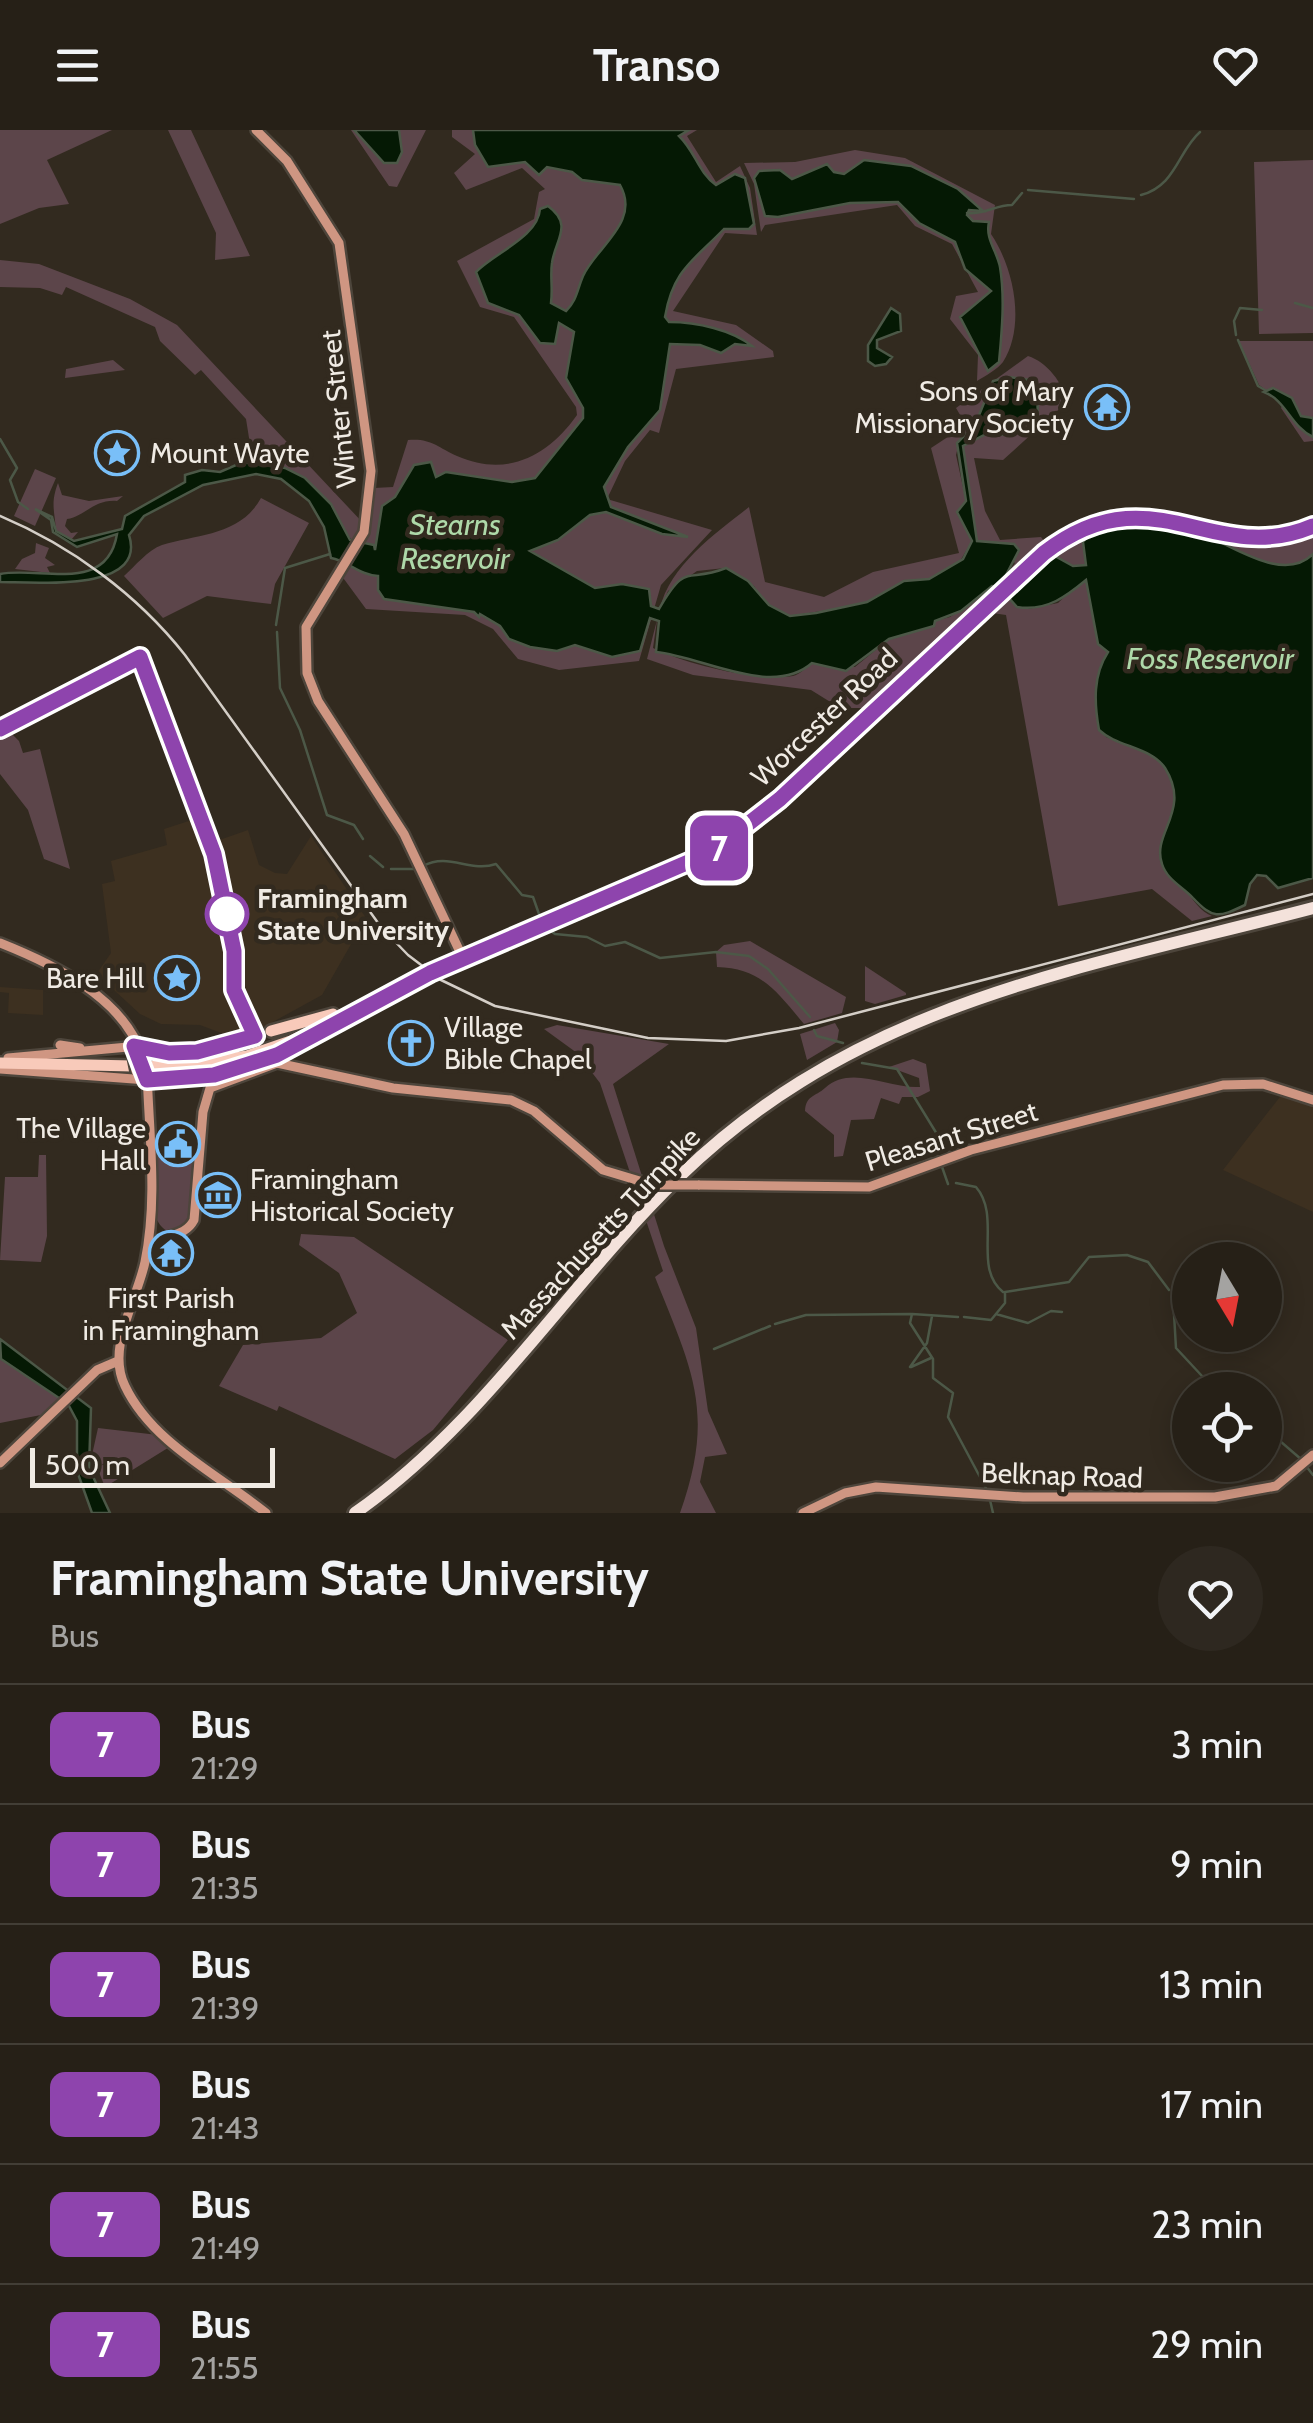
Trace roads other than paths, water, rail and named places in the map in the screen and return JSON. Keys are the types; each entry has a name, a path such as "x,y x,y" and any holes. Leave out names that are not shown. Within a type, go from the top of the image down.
{"highway":[{"name":"Worcester Road","path":"2,1062 212,1064 269,1049 548,920 678,870 726,844 780,799 1018,574 1069,536 1118,519 1165,518 1257,538 1313,523"},
{"name":"Worcester Road","path":"2,1062 210,1058 267,1044 461,954 670,868 726,835 774,798 1002,590"},
{"path":"708,863 722,857 726,844"},
{"path":"678,870 738,855"},
{"name":"Massachusetts Turnpike","path":"355,1513 454,1430 682,1173 746,1118 806,1076 890,1030 969,999 1313,912"},
{"name":"Massachusetts Turnpike","path":"368,1513 458,1436 686,1180 749,1125 808,1084 892,1038 982,1003 1313,912"},
{"path":"202,1076 294,1048 353,1012"},
{"path":"271,1031 338,1013"},
{"path":"288,1064 294,1048"}],"main road":[{"name":"Winter Street","path":"256,130 287,161 341,250 372,474 368,519 360,540 306,628 304,651 309,682 404,834 461,954"},
{"path":"0,943 88,988 124,1025 137,1052 152,1157 150,1218 148,1247 118,1361 124,1385"},
{"path":"116,1048 123,1039 124,1025"},
{"path":"60,1045 92,1050"},
{"path":"2,1062 116,1048 137,1052"},
{"path":"2,1062 202,1076 210,1088 203,1112 194,1220 184,1232 148,1247"},
{"name":"Pleasant Street","path":"210,1088 263,1065 288,1064 394,1088 516,1102 538,1114 603,1170 653,1185 869,1187 971,1150 1223,1085 1263,1084 1313,1100"},
{"path":"150,1218 159,1230 172,1236"},
{"path":"0,1463 97,1370 118,1361"},
{"path":"97,1370 111,1371 163,1434 266,1513"},
{"name":"Belknap Road","path":"803,1513 845,1493 876,1487 1014,1497 1216,1498 1276,1486 1313,1455"}],"water":[{"path":"354,130 399,130 402,152 397,163 384,163"},
{"path":"473,130 689,130 679,136 710,180 716,185 735,174 745,178 754,224 749,229 724,229 694,259 673,288 665,317 669,322 724,331 752,346 735,344 721,353 700,345 670,344 660,410 628,447 604,487 611,507 688,537 662,534 606,512 590,515 558,540 530,551 595,588 622,584 649,589 651,606 659,609 682,579 726,568 748,581 769,605 790,616 867,602 904,581 929,579 963,559 972,541 957,512 966,501 957,443 975,425 993,381 1009,377 1029,380 1037,393 1038,417 1007,435 988,433 963,446 977,541 1014,544 1019,550 1005,577 1026,578 1053,555 1073,566 1086,565 1083,542 1089,534 1128,525 1171,526 1197,532 1271,563 1300,562 1313,554 1313,878 1278,888 1266,876 1257,875 1250,884 1245,905 1216,914 1206,910 1168,875 1160,853 1173,809 1172,783 1159,761 1099,730 1096,689 1108,652 1098,644 1086,580 1056,601 1028,608 1017,607 1009,598 1014,588 992,586 961,611 935,621 934,626 889,639 846,671 812,663 796,673 758,676 656,652 659,621 650,618 640,651 612,657 575,645 557,651 509,639 500,626 474,612 384,599 378,590 378,576 331,558 324,527 309,501 281,479 256,474 203,485 144,516 129,535 130,554 121,567 104,576 59,583 0,582 0,574 86,571 100,565 111,553 117,534 77,547 53,532 51,520 35,509 52,517 56,531 74,541 122,529 125,516 185,482 185,475 202,470 220,472 243,462 285,468 305,478 331,504 350,540 374,545 375,550 382,506 395,497 414,465 431,462 436,477 446,472 512,482 535,478 583,418 583,408 566,378 574,332 559,323 555,344 540,343 519,315 488,303 476,272 524,236 540,209 548,206 561,226 552,263 551,303 566,311 589,265 621,222 625,198 620,185 582,180 572,172 547,167 539,175 525,162 488,167 475,145"},
{"path":"864,160 911,166 958,189 983,211 969,210 967,215 973,221 989,222 1002,290 999,362 988,371 960,317 991,291 965,269 955,242 919,223 898,202 850,203 765,216 754,178 759,171 780,170 792,179 827,164 834,172 844,174"},
{"path":"891,308 900,314 901,331 877,340 877,348 892,357 886,364 875,366 868,361 868,345"},
{"path":"1273,388 1292,398 1301,416 1313,418 1313,437 1264,392"},
{"path":"0,1339 91,1408 89,1468 110,1513 92,1513 77,1471 77,1421 68,1404 1,1359"}],"waterway":[{"path":"1141,195 1162,184 1200,132"},
{"path":"1028,190 1134,199"},
{"path":"967,213 1012,205 1022,193"},
{"path":"1295,303 1313,308"},
{"path":"1236,335 1234,321 1240,308 1262,310"},
{"path":"1238,340 1258,386 1265,390"},
{"path":"0,439 17,468 10,480 18,502 28,509"},
{"path":"276,625 285,568 330,554"},
{"path":"277,632 280,688 300,730 327,815 354,825 363,839"},
{"path":"370,856 383,867"},
{"path":"423,866 442,861 477,866 496,864 522,895 533,897 539,914"},
{"path":"391,869 416,869"},
{"path":"545,927 555,934 587,937 605,946 625,942 660,958 716,952 749,956 768,969 810,1017"},
{"path":"814,1030 817,1036 843,1043"},
{"path":"862,1063 897,1069 940,1139"},
{"path":"941,1164 948,1184"},
{"path":"956,1183 976,1187 983,1199 989,1269 1003,1292"},
{"path":"1005,1292 1069,1282 1089,1257 1127,1255 1148,1262 1169,1290"},
{"path":"964,1317 991,1320 1005,1303 1005,1292"},
{"path":"996,1314 1028,1323 1051,1311 1062,1312"},
{"path":"775,1324 806,1315 911,1314"},
{"path":"958,1317 912,1314 910,1323 933,1359 933,1378 953,1393 948,1417 988,1492"},
{"path":"910,1367 927,1343 932,1316"},
{"path":"714,1349 770,1326"},
{"path":"1180,1352 1198,1372"},
{"path":"911,1367 931,1358"},
{"path":"1282,1443 1302,1460"},
{"path":"1306,1466 1313,1475"},
{"path":"990,1500 993,1513"}],"railway":[{"path":"0,516 77,557 146,612 185,655 381,927 408,955 441,980 495,1006 648,1038 726,1041 799,1028 1313,894"}],"place":[{"name":"Sons of Mary Missionary Society","path":"1107,407"},
{"name":"Mount Wayte","path":"117,453"},
{"name":"Framingham State University","path":"227,914"},
{"name":"Bare Hill","path":"177,978"},
{"name":"Village Bible Chapel","path":"411,1043"},
{"name":"The Village Hall","path":"178,1144"},
{"name":"Framingham Historical Society","path":"218,1195"},
{"name":"First Parish in Framingham","path":"171,1253"}],"water label":[{"name":"Stearns Reservoir","path":"455,541"},
{"name":"Foss Reservoir","path":"1210,658"}]}
